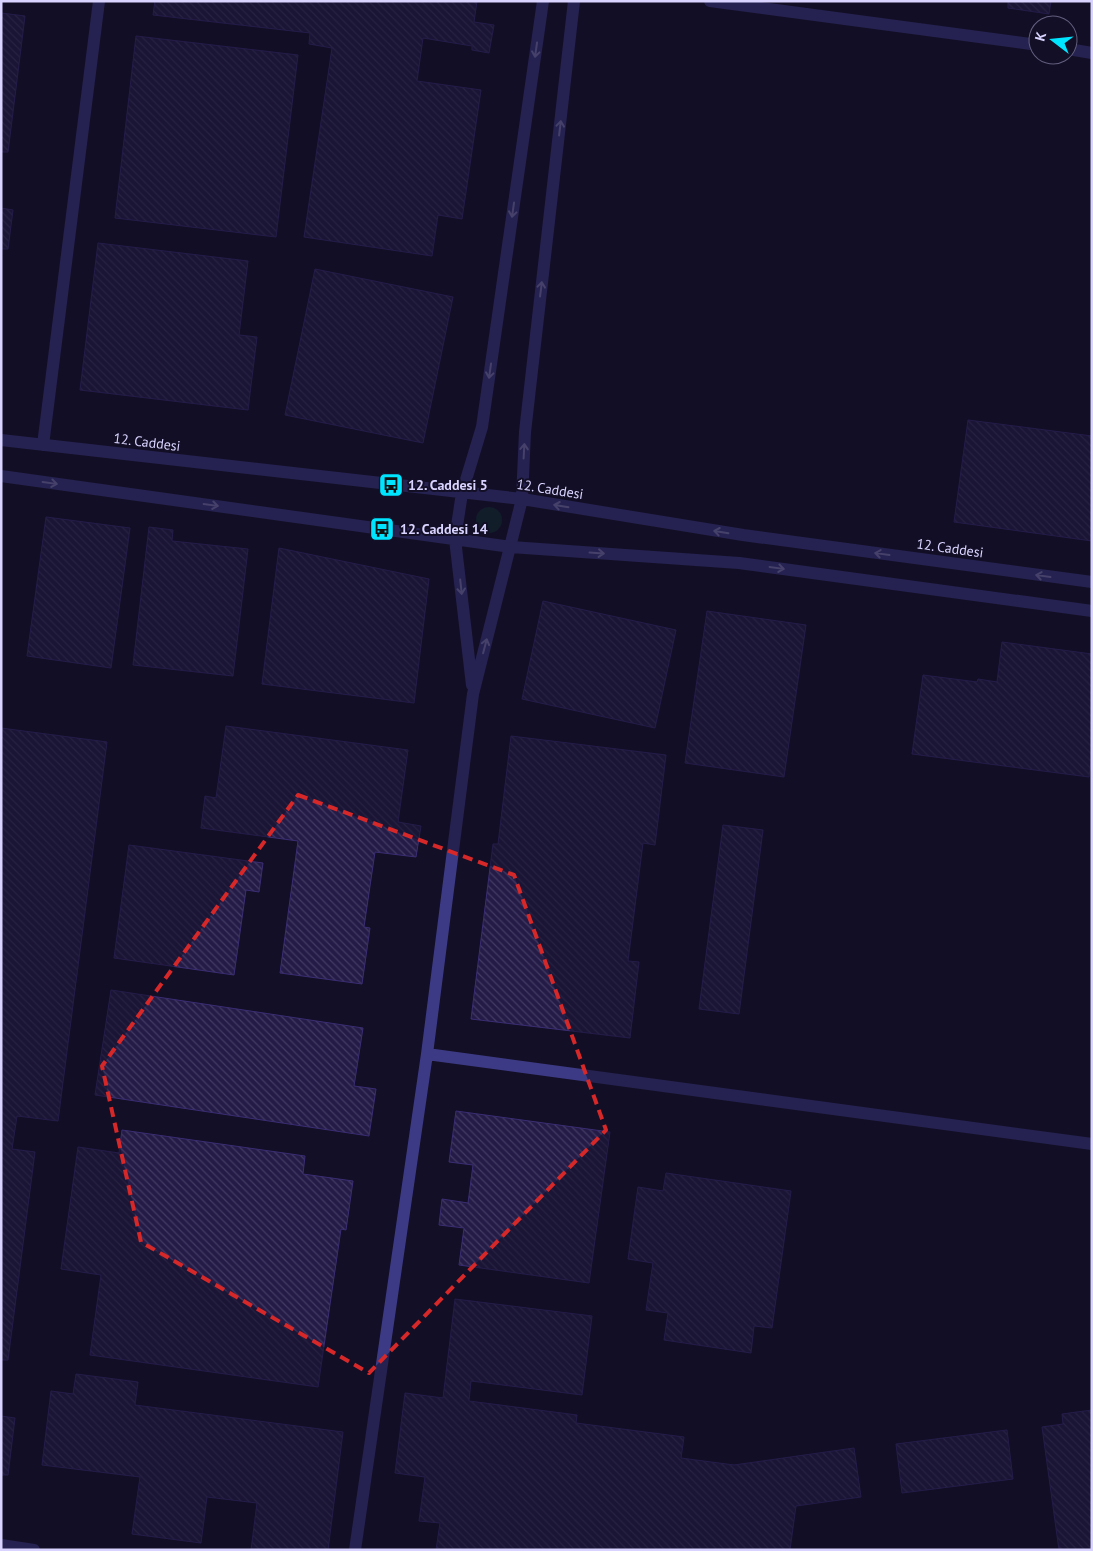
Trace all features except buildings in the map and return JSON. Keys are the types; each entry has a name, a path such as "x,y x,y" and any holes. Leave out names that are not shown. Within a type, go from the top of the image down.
{"street":[{"path":"43,445 99,1"},
{"path":"472,694 455,539 462,493 482,427 543,1"},
{"path":"355,1550 427,1054 472,694 522,500 525,432 574,1"},
{"path":"710,1 1028,44"},
{"path":"1078,50 1092,52"},
{"name":"12. Caddesi","path":"1,440 522,500 743,535 1092,582"},
{"path":"1,476 511,547 739,563 1092,611"},
{"path":"427,1054 1092,1144"},
{"path":"1,1545 34,1550"}],"highlighted area":[{"path":"298,795 514,875 606,1130 369,1373 141,1242 102,1066"}],"green space":[{"path":"489,507 498,511 502,520 498,529 489,533 480,529 476,520 480,511"}],"place":[{"name":"12. Caddesi 5","path":"391,485"},
{"name":"12. Caddesi 14","path":"382,529"}]}
